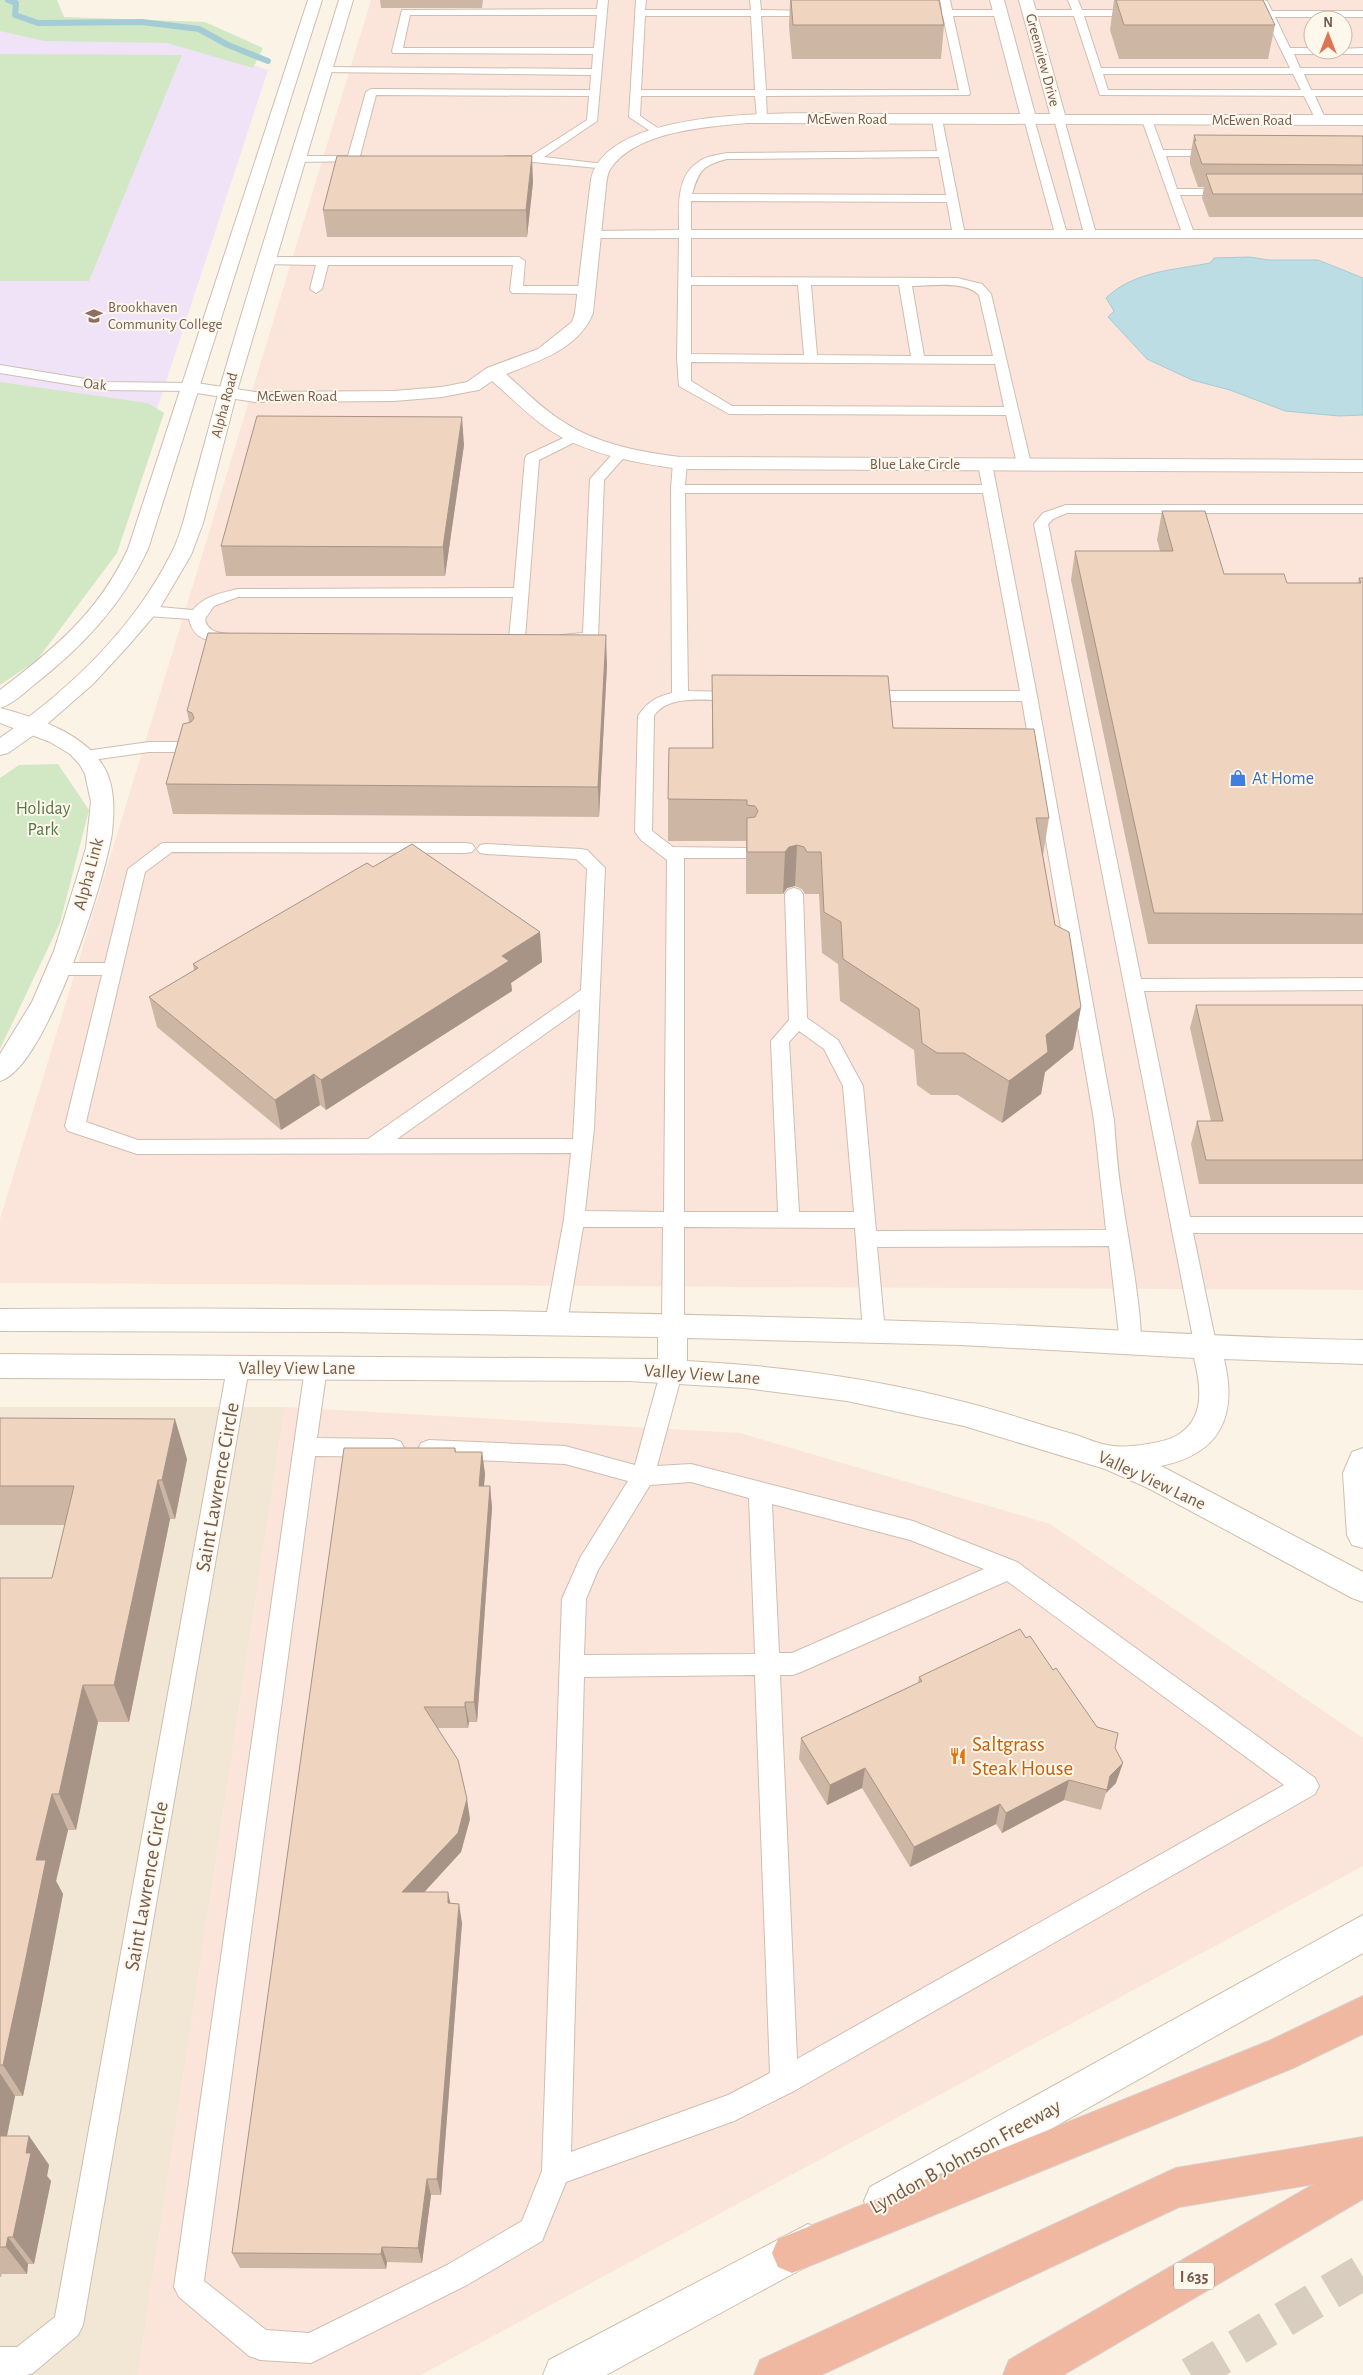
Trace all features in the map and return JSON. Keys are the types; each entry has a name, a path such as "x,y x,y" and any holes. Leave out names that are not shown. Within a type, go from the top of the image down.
{"highway":[{"path":"792,2253 1280,2055 1363,2015"},
{"path":"775,2375 1176,2188 1363,2156"},
{"name":"I 635","path":"1024,2375 1363,2177"}],"street":[{"path":"0,701 64,649 101,611 122,582 138,549 315,0"},
{"name":"Alpha Road","path":"0,748 30,727 85,679 148,611 182,555 266,261 346,0"},
{"path":"999,7 1028,7"},
{"name":"Greenview Drive","path":"999,7 1029,119"},
{"name":"Greenview Drive","path":"1028,7 1059,119"},
{"name":"McEwen Road","path":"190,388 229,388 255,397 421,394 473,386 493,372 544,353 580,324 584,313 598,186 604,167 626,148 658,133 702,122 762,118 1363,120"},
{"name":"Blue Lake Circle","path":"493,372 556,426 576,436 648,460 680,463 1363,466"},
{"name":"Alpha Link","path":"0,715 59,738 77,748 85,756 98,776 102,817 98,849 60,969 50,993 16,1052 0,1072"},
{"path":"0,1320 245,1318 673,1325 874,1332 1206,1348 1363,1352"},
{"path":"672,1370 673,1325"},
{"path":"1113,1459 1147,1457 1178,1450 1196,1439 1207,1427 1215,1411 1216,1391 1213,1371 1206,1348"},
{"name":"Valley View Lane","path":"0,1366 672,1370 745,1376 846,1389 964,1414 1113,1459 1159,1480 1363,1588"},
{"path":"1363,1461 1358,1473 1363,1534"},
{"name":"Lyndon B Johnson Freeway","path":"564,2375 792,2253 1363,1933"}],"lane":[{"path":"533,159 592,121 603,0"},
{"path":"641,0 634,117 658,133"},
{"path":"756,0 762,118"},
{"path":"636,92 965,93 945,0"},
{"path":"1073,0 1104,93 1363,93"},
{"path":"1262,0 1321,120"},
{"path":"919,13 948,13 999,7"},
{"path":"1028,7 1078,13 1145,14"},
{"path":"598,51 397,51 406,10 602,12"},
{"path":"640,13 823,13"},
{"path":"1230,14 1363,14"},
{"path":"1287,51 1363,51"},
{"path":"324,70 597,72"},
{"path":"1097,71 1363,71"},
{"path":"353,159 371,92 595,93"},
{"path":"937,119 959,234"},
{"path":"1029,119 1090,234"},
{"path":"1059,119 1061,234"},
{"path":"1147,120 1188,234"},
{"path":"1159,153 1227,153"},
{"path":"944,154 727,156 706,160 694,170 685,197 683,234 684,383 729,410 1011,411"},
{"path":"297,159 372,159"},
{"path":"495,159 533,159 604,167"},
{"path":"1173,192 1243,192"},
{"path":"685,197 952,199"},
{"path":"593,234 1363,234"},
{"path":"266,261 519,261 516,290 586,290"},
{"path":"316,290 323,261"},
{"path":"683,281 958,282 978,287 985,294 1024,464"},
{"path":"804,282 811,359"},
{"path":"905,282 918,359"},
{"path":"684,358 1000,360"},
{"name":"Oak","path":"0,369 104,386 190,388"},
{"path":"535,638 512,638 521,592 532,458 576,436"},
{"path":"553,638 590,638 597,479 622,452"},
{"path":"680,463 678,489 680,696"},
{"path":"985,464 1029,696 1104,1120 1105,1154 1128,1299 1131,1344"},
{"path":"678,489 989,489"},
{"path":"1206,1348 1041,524 1043,519 1051,513 1066,509 1363,509"},
{"path":"247,639 227,639 210,634 198,626 197,616 204,605 213,599 238,593 521,592"},
{"path":"148,611 197,616"},
{"path":"673,1325 676,859 665,847 652,842 643,832 646,716 648,710 660,700 680,696 751,696"},
{"path":"845,696 1029,696"},
{"path":"85,756 149,747 191,747"},
{"path":"466,848 168,847 137,869 74,1126 136,1147 582,1146"},
{"path":"486,848 581,854 596,868 582,1146 574,1219 556,1323"},
{"path":"669,852 746,854"},
{"path":"789,1220 780,1041 798,1021 795,898"},
{"path":"60,969 113,969"},
{"path":"1133,984 1363,984"},
{"path":"373,1146 590,994"},
{"path":"798,1021 830,1044 853,1086 874,1332"},
{"path":"574,1219 789,1220 865,1230 1118,1238"},
{"path":"1181,1225 1363,1225"},
{"name":"Saint Lawrence Circle","path":"0,2362 22,2362 68,2324 238,1368"},
{"path":"316,1368 189,2287 260,2345 310,2348 458,2276 532,2230 556,2171 574,1599 588,1565 643,1476 672,1370"},
{"path":"305,1447 506,1451 565,1455 643,1476 691,1473 913,1531 1009,1569 1306,1786 784,2081 734,2107 556,2171"},
{"path":"760,1491 784,2081"},
{"path":"572,1666 793,1664 1009,1569"}],"shaded area":[{"path":"371,0 1363,0 1363,1290 0,1283 0,1219"},
{"name":"Brookhaven Community College","path":"0,19 170,39 268,70 107,562 0,675"},
{"path":"0,1407 285,1407 138,2375 0,2375"},
{"path":"285,1407 740,1433 1050,1524 1363,1738 1363,1866 421,2375 138,2375"}],"green space":[{"path":"0,0 57,0 64,17 205,22 263,48 253,68 167,43 44,41 0,31"},
{"path":"0,54 182,55 89,281 0,281"},
{"path":"0,382 148,403 164,413 117,553 37,660 0,685"},
{"name":"Holiday Park","path":"58,764 89,810 60,923 0,1049 0,778 19,765"}],"water":[{"path":"1250,257 1268,260 1318,260 1363,278 1363,415 1339,416 1285,411 1230,390 1192,380 1147,359 1108,317 1114,311 1106,298 1129,282 1155,273 1210,263 1214,258"}],"building":[{"path":"791,0 939,0 944,25 793,25"},
{"path":"1116,0 1263,0 1275,25 1124,25"},
{"path":"1194,135 1363,136 1363,165 1202,164 1194,141 1196,141"},
{"path":"337,156 532,156 526,210 323,210"},
{"path":"1206,174 1363,174 1363,194 1213,194"},
{"path":"257,416 462,417 443,547 221,546"},
{"name":"At Home","path":"1162,511 1205,511 1224,574 1284,574 1287,583 1361,583 1359,578 1363,578 1363,914 1154,913 1075,551 1173,551"},
{"path":"208,633 606,635 598,787 166,784 183,724 191,722 194,718 192,713 187,711"},
{"path":"712,675 888,676 893,728 1034,729 1049,818 1036,818 1055,925 1069,932 1081,1007 1046,1035 1048,1052 1009,1081 964,1053 937,1053 922,1043 919,1009 843,959 841,922 824,912 821,852 807,852 804,847 797,845 789,847 785,852 747,852 747,818 755,817 758,811 755,806 747,805 747,800 668,799 669,748 713,748"},
{"path":"412,844 540,932 502,956 509,961 321,1080 314,1074 275,1100 149,997 198,968 193,964 367,863 373,867"},
{"path":"1196,1005 1363,1005 1363,1160 1206,1160 1197,1121 1223,1121"},
{"path":"0,1418 175,1419 162,1480 158,1480 114,1685 83,1685 59,1794 52,1794 36,1860 46,1860 3,2065 0,2065 0,1578 52,1578 74,1486 0,1486"},
{"path":"344,1448 455,1448 455,1452 482,1452 479,1486 490,1486 474,1702 465,1702 465,1707 424,1707 458,1760 467,1799 458,1833 402,1892 448,1892 448,1903 459,1904 437,2179 427,2179 418,2248 382,2247 381,2254 232,2253"},
{"name":"Saltgrass Steak House","path":"1020,1629 1026,1638 1030,1636 1053,1670 1056,1668 1097,1727 1118,1733 1115,1748 1123,1763 1110,1776 1107,1790 1069,1780 1006,1813 1000,1804 914,1847 865,1768 830,1785 801,1738 922,1681 919,1677"},
{"path":"0,2136 29,2136 26,2153 31,2153 13,2237 8,2237 6,2247 0,2247"}],"waterway":[{"path":"8,0 16,3 15,15 38,23 142,22 199,29 228,45 268,61"}],"tunnel":[{"path":"1191,2375 1363,2272"}],"place":[{"name":"Brookhaven Community College","path":"94,316"},
{"name":"At Home","path":"1238,778"},
{"name":"Saltgrass Steak House","path":"958,1756"}]}
